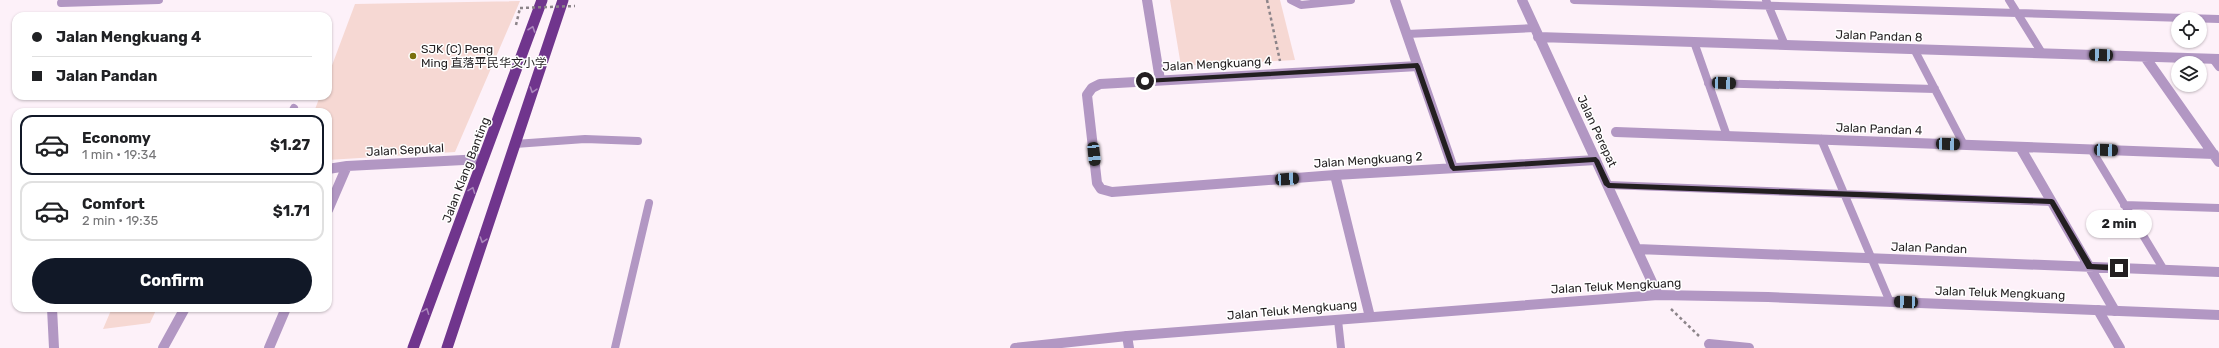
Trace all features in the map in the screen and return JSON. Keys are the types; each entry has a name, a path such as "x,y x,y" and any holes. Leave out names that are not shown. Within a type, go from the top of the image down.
{"highway":[{"name":"Jalan Klang Banting","path":"413,348 542,0"},
{"path":"447,348 563,0"}],"street":[{"path":"1147,0 1160,80"},
{"path":"1395,0 1453,168"},
{"name":"Jalan Perepat","path":"1522,0 1658,295"},
{"name":"Jalan Pandan 8","path":"1536,32 1694,42 2216,59"},
{"path":"2145,57 2216,158"},
{"name":"Jalan Mengkuang 4","path":"1097,183 1087,95 1092,88 1100,84 1418,66"},
{"name":"Jalan Pandan 4","path":"1616,132 2091,150 2216,158"},
{"path":"2020,147 2115,310"},
{"name":"Jalan Sepukal","path":"332,168 347,166 483,159"},
{"name":"Jalan Mengkuang 2","path":"1097,183 1101,189 1112,192 1335,175 1596,160"},
{"path":"332,201 347,166"},
{"path":"1335,175 1370,317"},
{"name":"Jalan Pandan","path":"1637,249 2219,272"},
{"name":"Jalan Teluk Mengkuang","path":"1016,348 1127,336 1658,295 2115,310 2219,315"},
{"path":"2098,310 2120,348"},
{"path":"52,312 54,348"},
{"path":"162,348 183,312"},
{"path":"269,348 284,312"},
{"path":"1127,336 1129,348"},
{"path":"1709,344 1749,348"}],"lane":[{"path":"62,4 159,0"},
{"path":"1291,0 1301,4 1351,0"},
{"path":"1574,0 1767,3 2219,19"},
{"path":"2009,0 2042,53"},
{"path":"1767,3 1785,45"},
{"path":"1407,34 1536,32"},
{"path":"1694,42 1727,136"},
{"path":"1914,49 1964,145"},
{"path":"2216,59 2219,67"},
{"path":"1708,83 1935,89"},
{"path":"515,144 585,139 638,140"},
{"path":"1821,140 1890,302"},
{"path":"2091,150 2164,270"},
{"path":"1608,185 2052,202"},
{"path":"616,348 649,203"},
{"path":"2124,205 2219,208"},
{"path":"1338,320 1341,348"}],"path":[{"path":"1267,0 1283,73"},
{"path":"520,8 575,6"},
{"path":"1658,295 1691,330 1709,344"}],"shaded area":[{"path":"1170,0 1280,0 1295,60 1181,66"},
{"name":"SJK (C) Peng Ming 直落平民华文小学","path":"520,1 455,152 332,160 332,108 316,108 318,100 332,100 332,65 355,4"},
{"path":"110,312 155,312 150,323 103,329"}],"place":[{"name":"SJK (C) Peng Ming 直落平民华文小学","path":"413,56"}],"route":[{"path":"1145,81 1418,66 1453,168 1596,160 1608,185 2052,202 2090,267 2119,268"}]}
